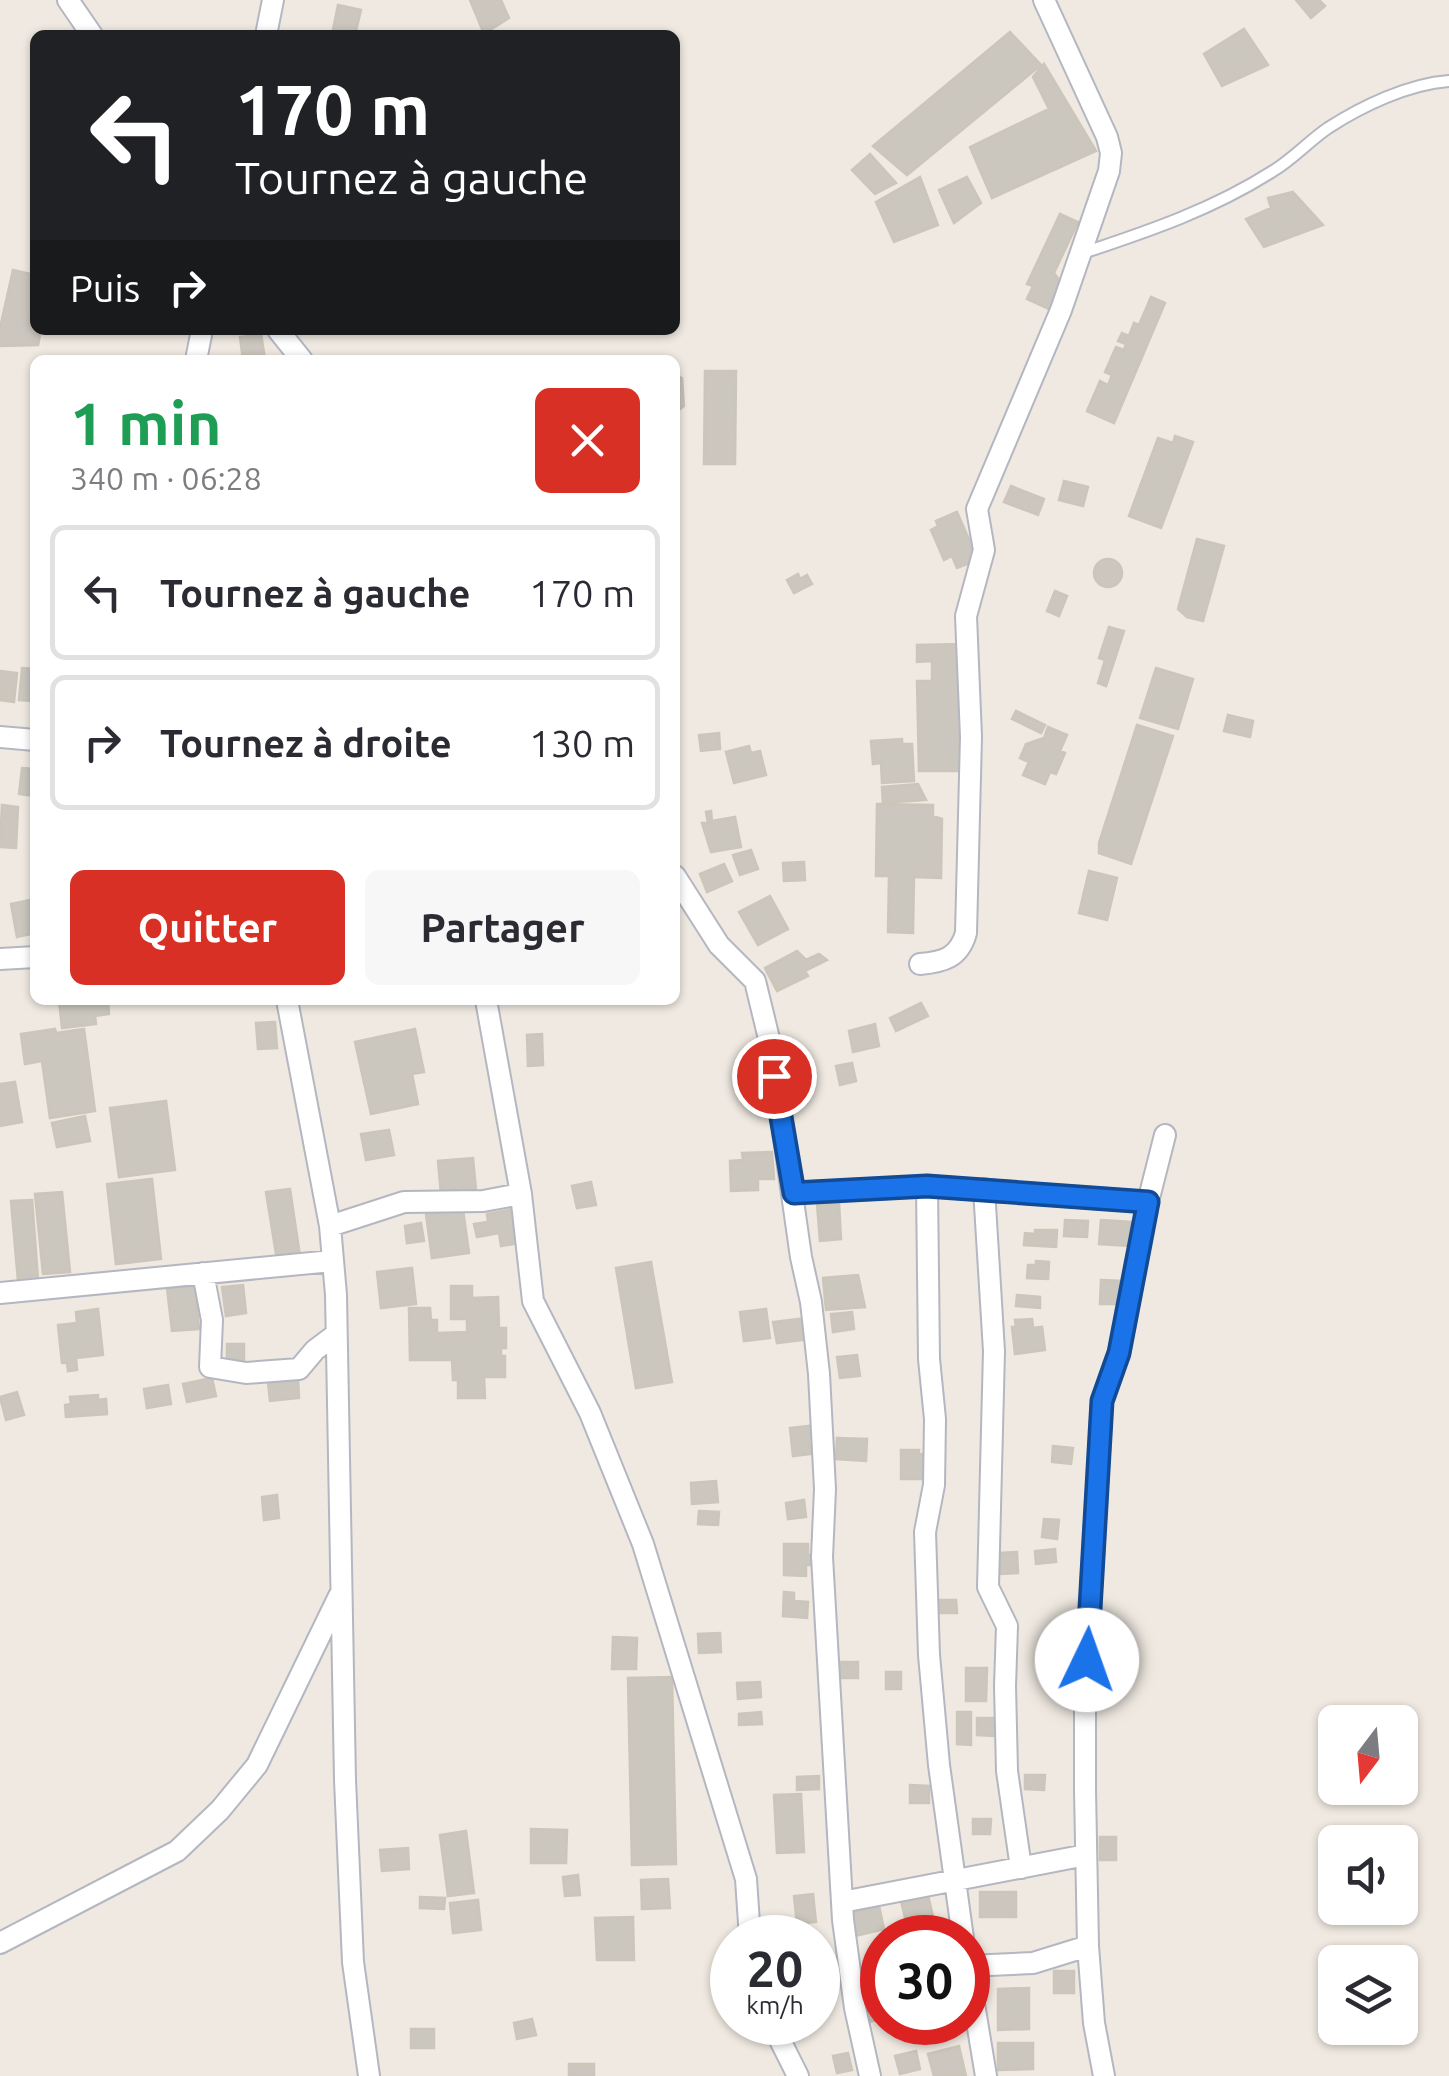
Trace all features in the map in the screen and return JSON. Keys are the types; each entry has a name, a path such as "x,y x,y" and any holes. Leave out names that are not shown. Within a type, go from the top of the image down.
{"street":[{"path":"68,0 89,30"},
{"path":"267,30 273,0"},
{"path":"920,964 946,961 963,946 966,934 971,738 966,616 984,550 977,508 1083,253 1109,172 1111,153 1107,137 1044,0"},
{"path":"282,335 298,355"},
{"path":"0,737 30,740"},
{"path":"680,884 719,945 755,981 771,1047 820,1374 822,1557 842,1902 854,2008 870,2076"},
{"path":"0,960 30,958"},
{"path":"288,1005 330,1226 336,1294 353,1962 370,2076"},
{"path":"487,1005 521,1194 533,1301 590,1413 648,1558 746,1880 748,1915"},
{"path":"1104,2076 1094,2023 1088,1946 1085,1697 1102,1401 1119,1353 1165,1135"},
{"path":"794,1193 927,1186 1148,1202"},
{"path":"927,1186 929,1359 935,1419 934,1485 926,1532 929,1655 938,1765 960,1915"},
{"path":"984,1189 994,1350 988,1587 1008,1626 1004,1686 1008,1770 1021,1868"},
{"path":"330,1226 404,1202 483,1201 521,1194"},
{"path":"0,1292 332,1261"},
{"path":"203,1273 212,1320 210,1367 246,1373 299,1369 335,1335"},
{"path":"0,1942 178,1850 220,1810 257,1765 342,1590"},
{"path":"842,1902 1086,1855"},
{"path":"990,1966 1033,1963 1088,1946"},
{"path":"783,2045 798,2076"},
{"path":"981,2045 986,2076"}],"lane":[{"path":"1083,253 1206,209 1274,171 1328,129 1362,109 1449,80"}],"building":[{"path":"470,0 501,0 509,18 490,30 482,30"},
{"path":"1296,0 1319,0 1325,6 1311,18"},
{"path":"338,5 361,10 356,30 333,30"},
{"path":"1244,29 1268,65 1222,86 1204,54"},
{"path":"1010,32 1041,65 907,175 873,146"},
{"path":"1044,64 1096,151 992,198 970,147 1049,109 1033,77"},
{"path":"870,154 896,183 875,194 852,170"},
{"path":"920,177 938,225 894,242 876,202"},
{"path":"967,177 981,203 954,223 939,190"},
{"path":"1293,192 1323,225 1264,247 1246,219 1271,208 1268,198"},
{"path":"1060,214 1078,222 1054,273 1063,285 1051,310 1027,299 1033,286 1027,284"},
{"path":"13,270 30,274 30,335 40,335 38,345 0,346 0,328"},
{"path":"1151,297 1165,303 1114,423 1087,411 1100,381 1108,385 1112,375 1105,372 1116,347 1124,350 1126,344 1118,341 1122,333 1129,336 1134,323 1139,325"},
{"path":"261,335 264,355 242,355 240,337"},
{"path":"705,371 736,371 735,464 704,464"},
{"path":"680,377 682,378 684,406 680,409"},
{"path":"1175,436 1193,442 1161,528 1129,516 1158,438 1173,443"},
{"path":"1064,481 1088,487 1083,506 1059,500"},
{"path":"1011,486 1044,499 1038,515 1004,502"},
{"path":"957,512 978,560 957,568 952,556 944,560 931,530 938,526 936,521"},
{"path":"1197,539 1224,546 1203,621 1187,617 1178,609"},
{"path":"1108,559 1118,563 1122,573 1118,583 1108,587 1098,583 1094,573 1098,563"},
{"path":"798,574 800,579 807,575 812,584 794,593 787,580"},
{"path":"1055,591 1067,596 1059,616 1047,611"},
{"path":"1109,627 1124,631 1106,686 1098,683 1105,660 1099,658"},
{"path":"961,644 963,771 919,771 917,681 932,681 932,661 917,662 917,645"},
{"path":"22,668 30,669 30,701 19,700"},
{"path":"1156,668 1193,679 1178,729 1140,718"},
{"path":"0,671 17,673 14,702 0,700"},
{"path":"1016,711 1045,725 1041,733 1012,719"},
{"path":"1228,715 1253,721 1250,737 1224,731"},
{"path":"1137,725 1173,736 1131,864 1099,853 1099,843"},
{"path":"1048,727 1067,735 1056,774 1050,772 1045,784 1023,775 1029,762 1020,758 1026,744 1044,738"},
{"path":"719,733 720,749 701,751 699,735"},
{"path":"902,739 902,744 912,744 914,781 882,783 881,763 873,764 871,741"},
{"path":"749,746 751,753 760,751 766,775 734,783 726,752"},
{"path":"22,768 30,769 30,795 19,794"},
{"path":"918,784 926,800 883,803 882,787"},
{"path":"877,804 933,805 933,816 942,819 941,878 914,877 913,933 888,932 889,876 876,876"},
{"path":"2,805 18,807 16,848 0,847"},
{"path":"711,811 712,821 735,817 741,847 711,852 702,823 708,823 706,812"},
{"path":"751,850 758,869 740,875 733,855"},
{"path":"804,862 805,880 784,881 783,863"},
{"path":"724,864 732,881 707,892 700,874"},
{"path":"1089,871 1117,878 1107,920 1079,913"},
{"path":"770,896 788,929 758,945 739,912"},
{"path":"30,900 30,934 17,937 11,904"},
{"path":"797,951 806,960 819,954 827,960 805,971 808,976 777,991 765,968"},
{"path":"921,1003 928,1016 896,1031 890,1018"},
{"path":"60,1005 108,1005 109,1014 95,1016 96,1024 62,1028"},
{"path":"275,1022 277,1048 258,1049 256,1023"},
{"path":"875,1024 879,1046 853,1052 849,1031"},
{"path":"55,1029 56,1033 84,1029 95,1111 50,1118 42,1061 25,1064 21,1034"},
{"path":"415,1029 424,1072 412,1074 418,1104 371,1114 355,1042"},
{"path":"542,1034 543,1065 528,1066 527,1035"},
{"path":"852,1063 856,1081 840,1085 836,1066"},
{"path":"15,1082 22,1122 0,1126 0,1084"},
{"path":"166,1101 175,1170 119,1177 110,1108"},
{"path":"85,1116 90,1141 57,1147 52,1123"},
{"path":"389,1130 394,1155 366,1160 361,1134"},
{"path":"772,1152 774,1179 758,1179 758,1190 731,1191 730,1161 743,1160 742,1153"},
{"path":"473,1158 476,1190 441,1194 438,1161"},
{"path":"152,1179 161,1259 116,1264 107,1184"},
{"path":"591,1182 596,1205 577,1208 572,1186"},
{"path":"290,1189 300,1256 277,1260 266,1192"},
{"path":"62,1192 70,1272 43,1274 35,1194"},
{"path":"32,1200 38,1279 18,1281 11,1201"},
{"path":"839,1203 841,1239 820,1241 817,1204"},
{"path":"514,1209 520,1243 501,1246 499,1233 477,1237 474,1224 488,1222 487,1214"},
{"path":"463,1210 469,1253 432,1258 426,1214"},
{"path":"1065,1220 1088,1221 1087,1237 1064,1236"},
{"path":"1101,1220 1131,1222 1130,1246 1099,1244"},
{"path":"421,1223 424,1241 407,1243 405,1226"},
{"path":"1035,1230 1057,1230 1056,1247 1024,1245 1025,1233 1035,1234"},
{"path":"1036,1261 1049,1262 1048,1279 1027,1278 1028,1265 1036,1265"},
{"path":"651,1262 672,1382 636,1388 616,1268"},
{"path":"412,1268 416,1304 381,1308 377,1272"},
{"path":"858,1275 865,1307 826,1310 823,1278"},
{"path":"1101,1280 1123,1281 1122,1304 1100,1304"},
{"path":"243,1285 246,1313 226,1316 222,1287"},
{"path":"195,1286 199,1329 172,1331 167,1288"},
{"path":"451,1286 472,1286 472,1298 498,1297 499,1328 506,1328 506,1348 501,1348 505,1377 484,1377 485,1398 458,1398 452,1360 410,1360 409,1308 430,1308 431,1320 437,1320 437,1333 467,1332 467,1319 451,1319"},
{"path":"1017,1295 1040,1297 1040,1308 1016,1306"},
{"path":"98,1309 103,1355 76,1358 77,1370 68,1371 67,1363 62,1363 58,1325 77,1323 76,1312"},
{"path":"766,1309 770,1338 744,1341 740,1312"},
{"path":"852,1312 854,1329 833,1332 831,1314"},
{"path":"807,1318 811,1339 777,1343 773,1322"},
{"path":"1032,1319 1033,1328 1042,1327 1045,1350 1015,1354 1015,1320"},
{"path":"227,1344 244,1344 244,1360 227,1360"},
{"path":"857,1355 860,1376 840,1378 837,1357"},
{"path":"212,1378 216,1396 187,1402 183,1384"},
{"path":"298,1379 299,1398 270,1401 268,1382"},
{"path":"168,1385 171,1404 147,1408 144,1389"},
{"path":"17,1392 24,1415 6,1420 0,1397"},
{"path":"98,1395 98,1400 106,1399 107,1414 66,1417 65,1405 71,1404 70,1397"},
{"path":"817,1425 818,1438 809,1440 811,1454 793,1456 790,1428"},
{"path":"837,1438 867,1439 866,1461 836,1459"},
{"path":"1053,1446 1073,1448 1071,1464 1052,1462"},
{"path":"901,1450 928,1454 928,1479 901,1479"},
{"path":"716,1481 718,1502 692,1504 691,1483"},
{"path":"277,1495 279,1518 264,1520 262,1497"},
{"path":"804,1500 806,1517 788,1519 786,1503"},
{"path":"699,1511 719,1512 718,1525 698,1524"},
{"path":"1044,1519 1059,1520 1057,1539 1042,1537"},
{"path":"784,1544 808,1544 808,1555 815,1555 815,1565 806,1565 806,1576 784,1575"},
{"path":"1055,1549 1056,1562 1036,1564 1035,1551"},
{"path":"1017,1552 1018,1573 1000,1574 999,1553"},
{"path":"784,1592 794,1593 794,1601 808,1602 807,1618 783,1616"},
{"path":"936,1600 956,1600 957,1613 936,1613"},
{"path":"720,1633 721,1652 699,1653 698,1634"},
{"path":"613,1637 637,1638 636,1669 612,1669"},
{"path":"840,1662 858,1662 858,1678 840,1678"},
{"path":"966,1668 987,1668 986,1701 966,1701"},
{"path":"886,1672 901,1672 901,1689 886,1689"},
{"path":"672,1677 676,1864 632,1865 628,1678"},
{"path":"760,1682 761,1697 738,1699 737,1683"},
{"path":"761,1712 762,1724 739,1725 739,1714"},
{"path":"957,1712 971,1712 971,1745 957,1744"},
{"path":"977,1718 995,1718 995,1736 977,1735"},
{"path":"1025,1775 1045,1775 1044,1790 1025,1789"},
{"path":"819,1776 819,1789 797,1790 797,1777"},
{"path":"910,1785 929,1786 929,1803 910,1803"},
{"path":"801,1794 804,1852 777,1853 774,1795"},
{"path":"973,1819 991,1819 990,1834 973,1834"},
{"path":"531,1829 567,1830 566,1863 531,1863"},
{"path":"466,1831 474,1893 448,1896 440,1835"},
{"path":"1100,1837 1116,1837 1116,1860 1100,1860"},
{"path":"408,1848 409,1869 382,1871 380,1850"},
{"path":"578,1875 580,1895 565,1896 563,1877"},
{"path":"668,1879 670,1908 642,1909 641,1880"},
{"path":"980,1892 1016,1892 1016,1917 980,1915"},
{"path":"813,1894 815,1915 796,1915 794,1896"},
{"path":"928,1895 933,1915 904,1915 901,1901"},
{"path":"420,1897 445,1898 444,1909 420,1908"},
{"path":"478,1900 481,1930 453,1933 450,1903"},
{"path":"879,1906 881,1915 860,1915 860,1935 855,1936 849,1913"},
{"path":"633,1917 634,1960 597,1960 595,1918"},
{"path":"1054,1971 1074,1971 1074,1993 1054,1993"},
{"path":"1029,1988 1029,2029 998,2030 998,1989"},
{"path":"532,2019 536,2035 517,2039 514,2023"},
{"path":"411,2029 434,2029 434,2048 411,2048"},
{"path":"998,2043 1033,2043 1033,2069 998,2070"},
{"path":"959,2046 966,2076 934,2076 928,2054"},
{"path":"916,2051 920,2069 900,2074 895,2056"},
{"path":"848,2053 852,2070 837,2073 833,2056"},
{"path":"569,2064 594,2064 594,2076 569,2076"}],"route":[{"path":"774,1076 794,1193 927,1186 1148,1202 1119,1353 1102,1401 1087,1660"}]}
